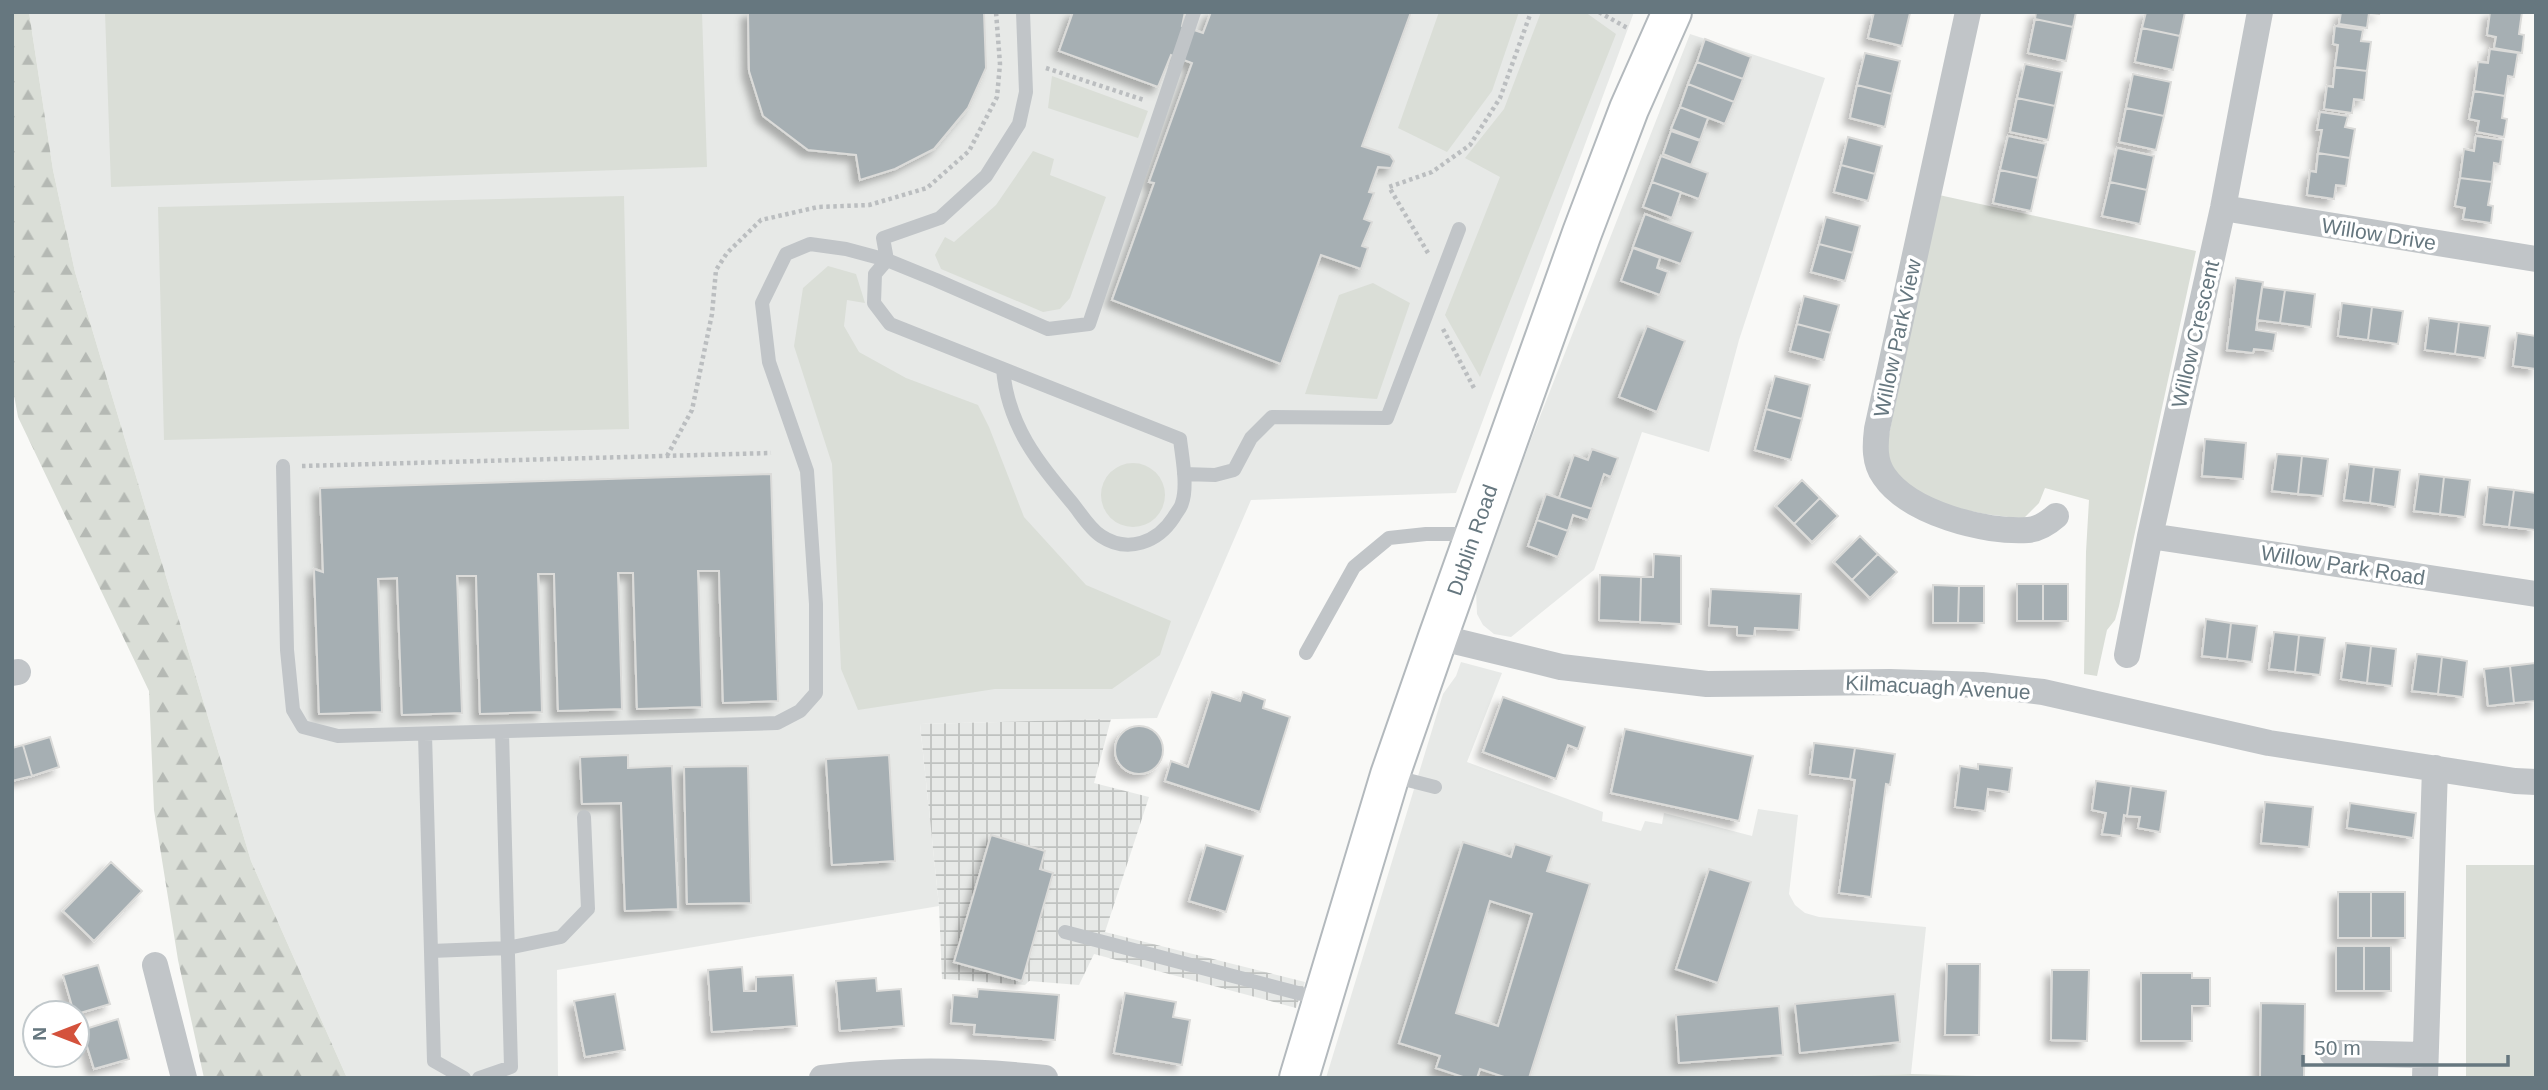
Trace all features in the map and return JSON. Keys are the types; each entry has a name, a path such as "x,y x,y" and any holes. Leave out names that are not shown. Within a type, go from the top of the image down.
{"main road":[{"name":"Dublin Road","path":"1299,1078 1390,775 1474,534 1629,109 1672,12"}],"street":[{"name":"Willow Park View","path":"1968,12 1877,429 1876,457 1883,475 1891,485 1910,499 1948,518 1987,528 2029,530 2046,524 2056,516"},
{"name":"Willow Crescent","path":"2127,656 2150,536 2223,208 2260,12"},
{"name":"Willow Drive","path":"2223,208 2536,259"},
{"name":"Willow Park Road","path":"2150,536 2536,594"},
{"name":"Kilmacuagh Avenue","path":"1438,637 1561,667 1707,684 1890,682 1982,685 2043,692 2269,743 2515,782 2536,782"},
{"path":"2332,1053 2425,1066 2435,768"},
{"path":"155,965 184,1078"},
{"path":"822,1078 875,1071 1003,1073 1045,1078"}],"lane":[{"path":"887,260 883,238 940,218 986,176 1019,124 1026,92 1023,12"},
{"path":"284,466 287,650 293,710 303,727 338,736 776,723 800,711 816,693 816,604 807,471 769,362 762,303 786,254 810,244 846,248 887,260 1048,329 1089,324 1194,12"},
{"path":"1184,474 1215,475 1234,470 1251,438 1272,417 1387,418 1459,229"},
{"path":"887,260 875,274 874,303 890,324 1180,439 1184,474 1182,503 1168,525 1145,544 1119,545 1100,535 1054,482 1025,443 1013,417 1003,369"},
{"path":"1306,653 1354,567 1389,538 1426,534 1474,534"},
{"path":"479,1078 511,1066 502,732"},
{"path":"425,734 434,1060 464,1078"},
{"path":"1390,775 1435,788"},
{"path":"431,951 508,948 561,937 588,909 584,817"},
{"path":"1065,932 1322,999"}],"path":[{"path":"1475,390 1439,321 1434,263 1389,187 1432,172 1470,145 1500,98 1531,12"},
{"path":"999,51 1161,106"},
{"path":"284,466 772,453"}],"shaded area":[{"path":"29,12 1634,12 1456,493 1251,500 1157,718 920,724 939,906 557,970 558,1078 347,1078 251,861 75,272 53,170"},
{"path":"1690,34 1825,78 1739,340 1709,452 1642,432 1594,570 1511,637 1494,634 1483,625 1477,614 1476,590 1530,442"},
{"path":"1461,662 1502,673 1467,762 1603,812 1602,821 1641,831 1645,821 1662,824 1664,813 1752,836 1758,809 1798,815 1789,894 1795,905 1805,913 1819,917 1926,927 1911,1074 1792,1078 1326,1078 1443,694 1456,676"},
{"path":"1111,719 1094,783 1149,797 1105,932 1305,982 1296,1008 1094,954 1079,985 1029,981 1025,985 942,979 939,906 920,724"}],"green space":[{"path":"12,12 29,12 53,170 75,272 251,861 347,1078 204,1078 178,960 154,810 149,691 18,417 12,384"},
{"path":"105,12 702,12 707,167 111,187"},
{"path":"1439,12 1519,12 1492,91 1447,152 1398,128"},
{"path":"1541,12 1585,12 1616,34 1480,377 1445,315 1500,177 1465,158 1504,109"},
{"path":"1052,76 1148,111 1138,138 1048,108"},
{"path":"1033,151 1054,159 1050,175 1106,197 1070,298 1060,309 1043,312 941,269 935,255 945,237 954,242 996,205"},
{"path":"1939,195 2196,251 2119,606 2115,620 2107,630 2097,676 2084,674 2089,500 2045,488 2039,503 2024,518 1974,512 1939,502 1909,486 1894,472 1888,456 1887,444"},
{"path":"624,196 629,429 164,440 158,207"},
{"path":"828,266 856,274 865,303 847,300 844,326 859,352 906,378 978,405 1024,517 1086,585 1171,621 1160,655 1112,689 995,689 858,710 841,669 832,464 794,346 803,288"},
{"path":"1373,283 1410,303 1377,399 1305,394 1339,295"},
{"path":"1127,463 1139,463 1156,472 1163,483 1163,507 1156,518 1139,527 1127,527 1115,522 1106,513 1101,501 1101,489 1106,477 1115,468"},
{"path":"2466,865 2536,865 2536,1078 2466,1078"},
{"path":"1911,1074 2042,1078 1792,1078"}],"building":[{"path":"748,12 984,12 986,68 968,108 934,149 895,169 860,180 856,155 808,150 763,116 749,71"},
{"path":"1073,12 1185,12 1182,26 1203,33 1211,12 1411,12 1362,146 1390,155 1394,161 1391,168 1378,167 1369,192 1374,193 1364,219 1372,222 1362,246 1368,248 1361,269 1321,255 1281,364 1112,300 1154,183 1149,182 1192,63 1171,55 1158,87 1059,51"},
{"path":"1874,12 1910,13 1902,46 1868,38"},
{"path":"2036,12 2076,12 2073,27 2035,19"},
{"path":"2146,12 2185,12 2180,36 2142,28"},
{"path":"2341,12 2379,12 2379,14 2369,13 2367,28 2339,24"},
{"path":"2490,12 2522,12 2519,34 2524,35 2522,53 2494,48 2496,37 2487,35"},
{"path":"2035,19 2073,27 2066,61 2028,53"},
{"path":"2335,26 2363,30 2361,41 2371,42 2367,71 2335,67 2338,45 2333,44"},
{"path":"2142,28 2180,36 2173,70 2135,62"},
{"path":"1705,39 1751,57 1743,79 1697,62"},
{"path":"2490,49 2518,53 2514,77 2508,76 2505,96 2474,91 2478,62 2488,63"},
{"path":"1865,53 1900,61 1892,94 1857,85"},
{"path":"1697,62 1743,79 1734,102 1688,84"},
{"path":"2025,64 2062,72 2055,106 2017,98"},
{"path":"2335,67 2367,71 2364,100 2354,99 2352,113 2324,109 2327,86 2333,87"},
{"path":"2133,74 2171,82 2164,116 2126,108"},
{"path":"1688,84 1734,102 1725,124 1680,107"},
{"path":"1857,85 1892,94 1885,127 1850,118"},
{"path":"2474,91 2505,96 2502,118 2507,119 2504,137 2477,132 2479,121 2469,119"},
{"path":"2017,98 2055,106 2048,140 2010,132"},
{"path":"1680,107 1708,118 1700,140 1671,129"},
{"path":"2126,108 2164,116 2156,150 2119,142"},
{"path":"2320,112 2348,116 2345,127 2355,129 2350,158 2318,153 2322,130 2317,130"},
{"path":"1671,131 1700,141 1691,165 1663,154"},
{"path":"2008,136 2046,144 2038,178 2000,170"},
{"path":"2476,136 2503,140 2500,164 2494,163 2492,182 2460,178 2464,149 2474,151"},
{"path":"1848,137 1882,146 1875,174 1841,165"},
{"path":"2117,148 2154,156 2147,190 2110,182"},
{"path":"2318,153 2350,158 2346,186 2336,185 2334,199 2307,195 2310,171 2316,172"},
{"path":"1661,156 1708,173 1699,199 1652,182"},
{"path":"1841,165 1875,174 1868,201 1834,192"},
{"path":"2000,170 2038,178 2031,211 1993,203"},
{"path":"2460,178 2492,182 2488,205 2493,206 2491,223 2463,219 2465,208 2455,206"},
{"path":"1652,182 1681,192 1672,218 1643,207"},
{"path":"2110,182 2147,190 2140,224 2102,216"},
{"path":"1645,214 1693,232 1681,264 1633,247"},
{"path":"1826,217 1860,226 1853,253 1819,244"},
{"path":"1819,244 1853,253 1845,281 1811,272"},
{"path":"1633,248 1660,258 1657,268 1668,272 1660,295 1621,281"},
{"path":"2236,278 2263,282 2256,330 2276,333 2273,351 2254,349 2253,353 2227,350"},
{"path":"2262,287 2285,290 2280,323 2257,320"},
{"path":"2285,290 2315,294 2311,327 2280,323"},
{"path":"1804,296 1839,305 1831,333 1797,324"},
{"path":"2342,303 2372,307 2368,340 2338,336"},
{"path":"2372,307 2403,311 2398,344 2368,340"},
{"path":"2429,318 2459,322 2455,354 2425,350"},
{"path":"2459,322 2490,326 2485,358 2455,354"},
{"path":"1797,324 1831,333 1824,360 1790,351"},
{"path":"1647,326 1685,341 1657,412 1619,397"},
{"path":"2517,333 2536,336 2536,369 2513,366"},
{"path":"1775,376 1810,385 1802,419 1766,409"},
{"path":"1766,409 1802,419 1791,460 1755,450"},
{"path":"2205,439 2246,443 2243,479 2202,476"},
{"path":"1592,449 1618,458 1611,477 1604,474 1592,509 1559,498 1574,455 1588,460"},
{"path":"2277,454 2302,456 2298,494 2272,491"},
{"path":"2302,456 2328,459 2323,496 2298,494"},
{"path":"2349,464 2374,467 2370,503 2344,500"},
{"path":"2374,467 2400,470 2395,507 2370,503"},
{"path":"771,474 778,701 723,703 719,571 698,571 702,707 637,709 633,573 618,573 622,709 558,711 554,574 538,574 542,712 480,714 476,576 457,576 462,713 402,715 397,578 378,579 382,712 319,714 314,569 323,572 320,488"},
{"path":"2419,474 2444,477 2440,514 2414,511"},
{"path":"2444,477 2470,480 2465,517 2440,514"},
{"path":"1802,480 1820,498 1794,524 1776,506"},
{"path":"2488,487 2514,490 2509,527 2484,524"},
{"path":"2514,490 2536,493 2535,530 2509,527"},
{"path":"1546,494 1592,509 1588,520 1573,515 1568,531 1537,520"},
{"path":"1820,498 1838,516 1812,542 1794,524"},
{"path":"1537,520 1568,531 1558,557 1528,546"},
{"path":"1860,536 1878,554 1852,580 1834,562"},
{"path":"1654,554 1681,556 1681,624 1640,622 1641,577 1653,577"},
{"path":"1878,554 1897,572 1870,598 1852,580"},
{"path":"1600,575 1641,577 1640,622 1599,620"},
{"path":"2017,584 2043,584 2043,621 2017,621"},
{"path":"2043,584 2068,584 2068,621 2043,621"},
{"path":"1933,585 1959,586 1958,623 1933,623"},
{"path":"1959,586 1984,586 1984,623 1958,623"},
{"path":"1711,589 1801,594 1799,630 1755,628 1754,636 1737,635 1737,627 1709,625"},
{"path":"2206,619 2231,623 2227,659 2202,656"},
{"path":"2231,623 2257,626 2252,662 2227,659"},
{"path":"2274,632 2299,635 2295,672 2269,669"},
{"path":"2299,635 2325,638 2320,675 2295,672"},
{"path":"2346,643 2371,646 2367,683 2341,679"},
{"path":"2371,646 2396,649 2392,686 2367,683"},
{"path":"2417,654 2442,657 2438,694 2412,691"},
{"path":"2442,657 2467,661 2463,697 2438,694"},
{"path":"2535,663 2536,701 2514,703 2510,666"},
{"path":"2510,666 2514,703 2488,706 2484,669"},
{"path":"1212,692 1240,701 1243,692 1265,700 1263,708 1290,717 1260,812 1165,781 1171,761 1188,767"},
{"path":"1503,697 1585,727 1578,749 1568,745 1556,779 1483,752"},
{"path":"1139,726 1156,733 1163,750 1156,767 1139,774 1122,767 1115,750 1122,733"},
{"path":"1625,729 1753,756 1739,821 1611,793"},
{"path":"50,737 59,767 32,776 23,745"},
{"path":"1814,743 1855,748 1850,779 1810,774"},
{"path":"23,745 32,776 12,781 12,748"},
{"path":"1855,748 1895,754 1890,785 1886,784 1871,897 1839,893 1855,780 1850,779"},
{"path":"628,755 628,768 672,766 678,909 625,911 621,803 582,804 580,757"},
{"path":"889,755 895,861 832,865 826,759"},
{"path":"1978,764 2012,768 2009,792 1988,789 1985,811 1955,807 1960,766 1978,769"},
{"path":"748,766 751,903 687,904 684,767"},
{"path":"2096,781 2131,786 2121,836 2102,834 2106,813 2092,810"},
{"path":"2131,786 2166,791 2160,832 2138,828 2140,817 2127,816"},
{"path":"2265,802 2313,807 2309,847 2261,843"},
{"path":"2350,803 2416,813 2413,838 2347,828"},
{"path":"991,835 1045,851 1040,869 1053,873 1022,981 954,962"},
{"path":"1463,842 1511,857 1515,844 1552,856 1547,871 1590,884 1529,1078 1507,1078 1480,1069 1477,1078 1466,1078 1436,1068 1440,1056 1399,1043","holes":["1490,901 1532,914 1498,1026 1456,1013"]},
{"path":"1206,845 1243,856 1226,912 1189,901"},
{"path":"111,862 142,891 94,941 63,911"},
{"path":"1709,869 1751,882 1718,983 1676,969"},
{"path":"2338,892 2371,892 2371,938 2338,938"},
{"path":"2371,892 2405,892 2405,938 2371,938"},
{"path":"2336,946 2364,946 2364,991 2336,991"},
{"path":"2364,946 2391,946 2391,991 2364,991"},
{"path":"1947,964 1980,964 1979,1035 1945,1035"},
{"path":"98,965 110,1004 91,1010 91,999 70,999 63,975"},
{"path":"742,967 744,991 756,991 756,977 793,975 797,1026 712,1032 708,970"},
{"path":"2052,970 2089,970 2087,1041 2051,1040"},
{"path":"2141,973 2192,973 2192,978 2210,978 2210,1006 2192,1006 2192,1041 2141,1041"},
{"path":"876,978 877,991 901,989 904,1026 840,1031 836,981"},
{"path":"978,989 1059,995 1055,1040 974,1034 975,1025 951,1023 953,995 977,997"},
{"path":"1125,993 1176,1002 1173,1017 1190,1020 1182,1065 1114,1053"},
{"path":"615,994 625,1050 585,1057 574,1001"},
{"path":"1895,994 1900,1042 1800,1053 1795,1004"},
{"path":"2261,1003 2305,1004 2304,1078 2260,1078"},
{"path":"1779,1006 1783,1055 1679,1063 1676,1015"},
{"path":"118,1019 129,1059 94,1069 91,1059 91,1027"}]}
